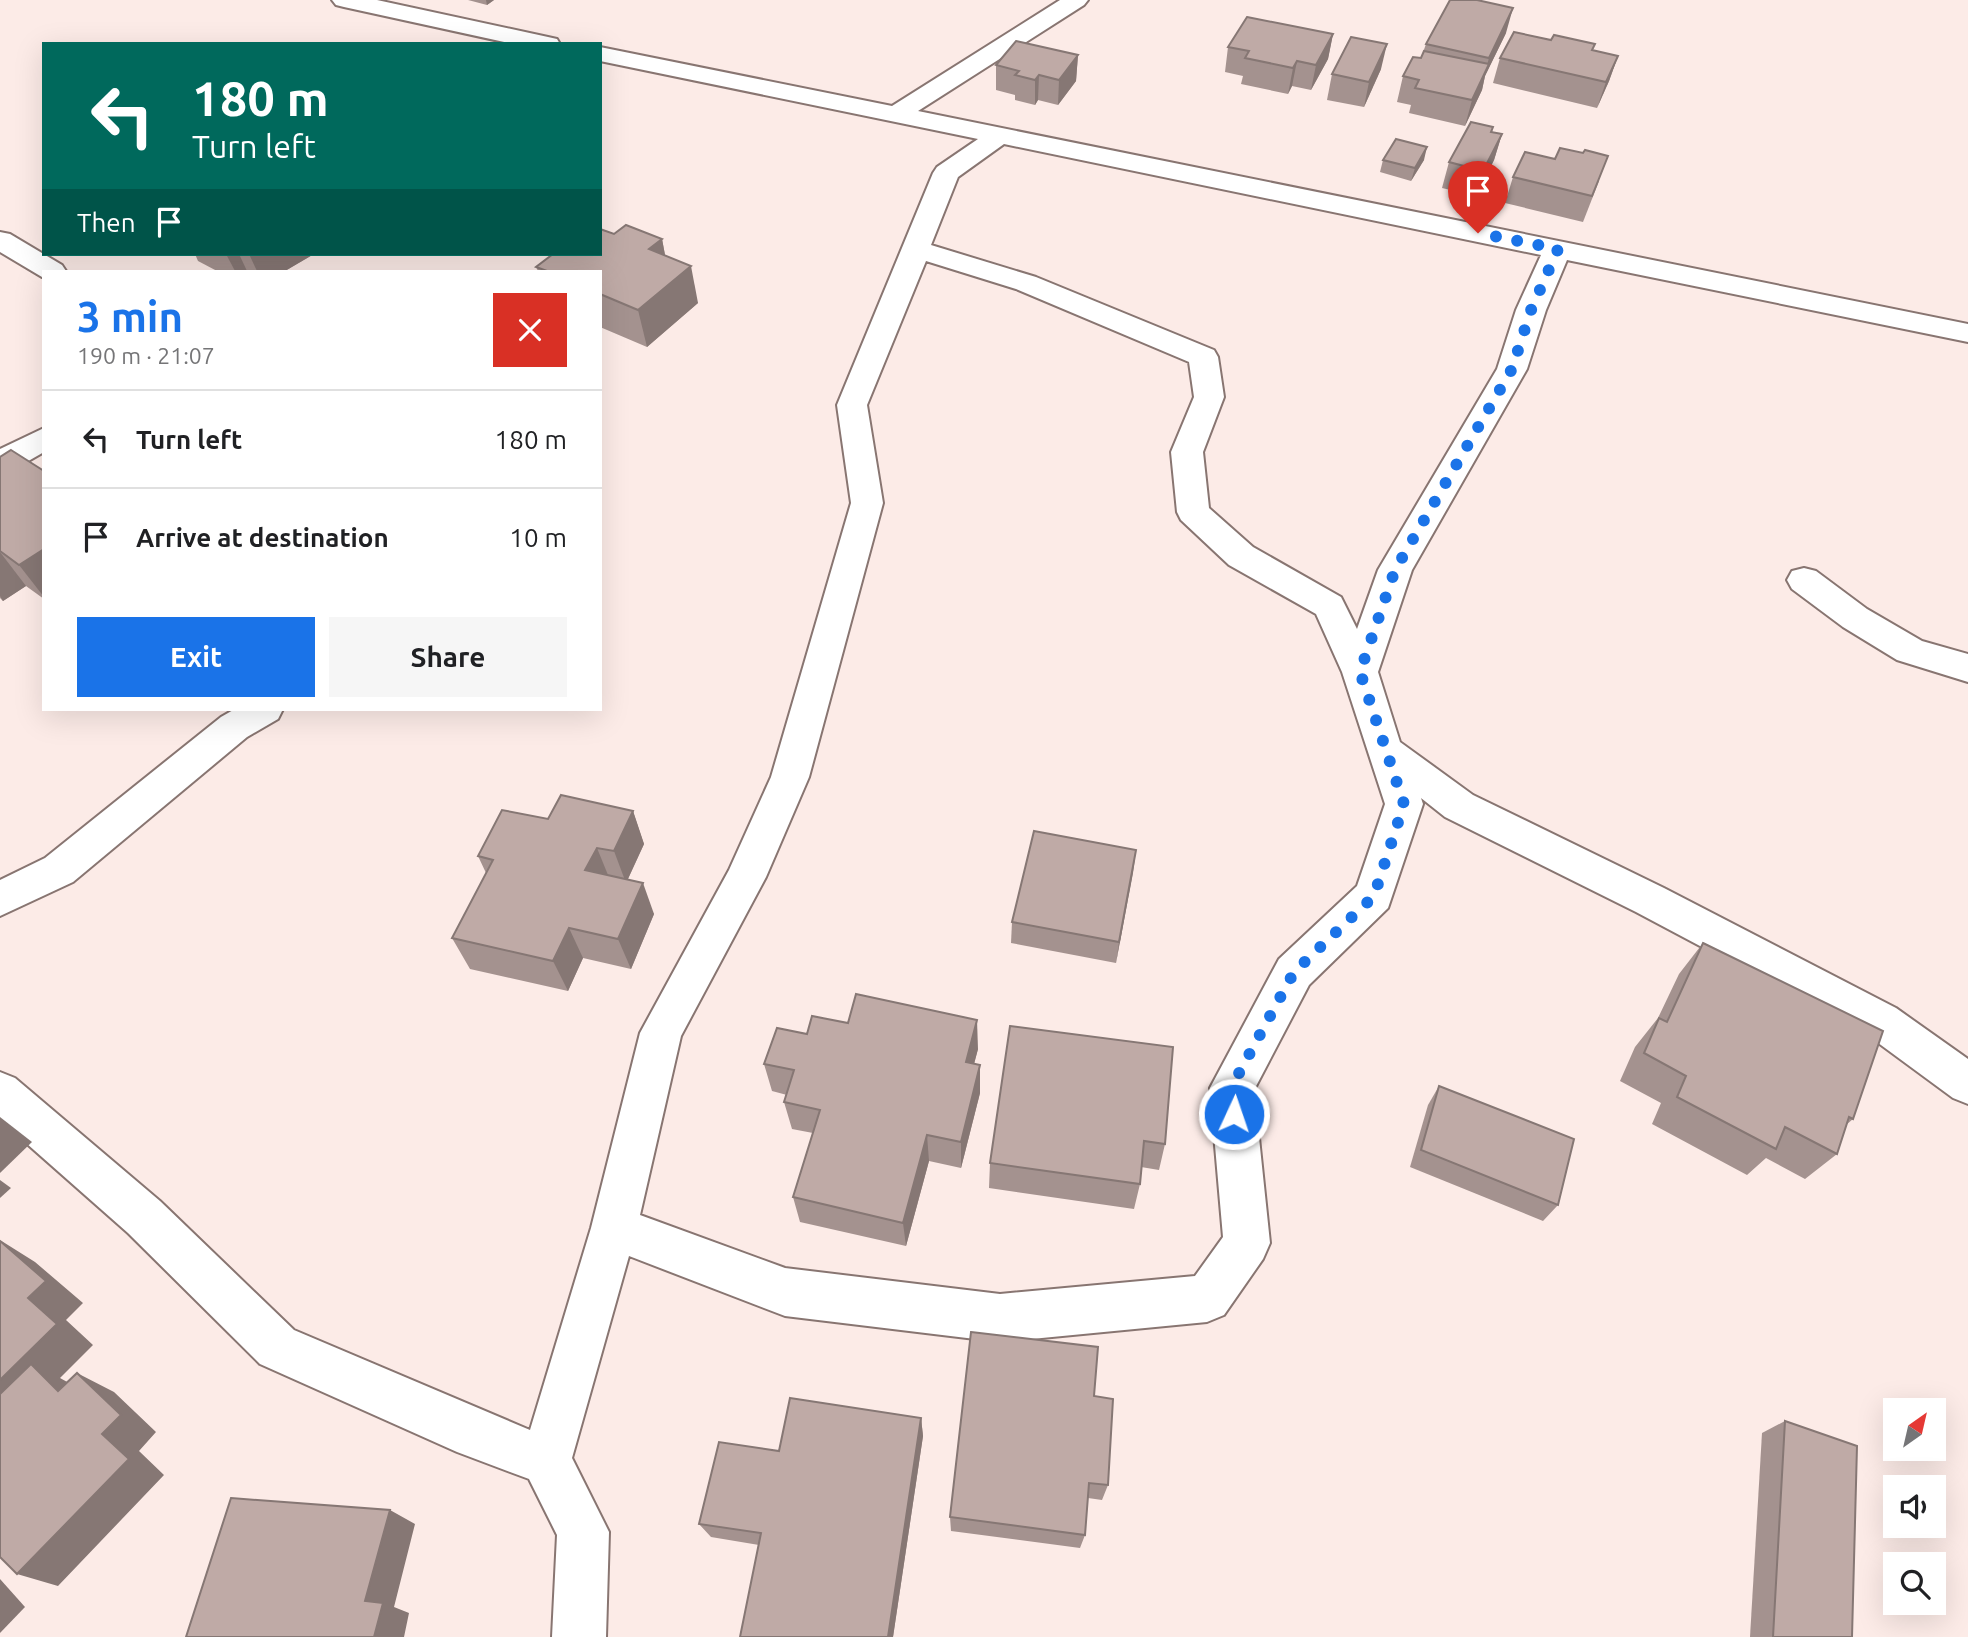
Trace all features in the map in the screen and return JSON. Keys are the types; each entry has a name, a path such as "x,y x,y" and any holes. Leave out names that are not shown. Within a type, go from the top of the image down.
{"street":[{"path":"344,0 539,42"},
{"path":"908,117 1076,0"},
{"path":"602,54 1968,333"},
{"path":"908,117 946,173"},
{"path":"546,1461 614,1228 661,1033 746,877 790,776 867,503 852,405 946,173 999,136"},
{"path":"0,240 50,270"},
{"path":"1360,672 1395,570 1512,369 1531,310 1558,249"},
{"path":"614,1228 785,1292 1000,1318 1207,1298 1247,1243 1231,1088 1294,972 1374,896 1404,804 1360,672 1329,606 1241,556 1193,512 1187,452 1209,397 1203,357 1032,283 964,260 916,250"},
{"path":"0,463 42,439"},
{"path":"1804,580 1855,618 1910,650 1968,668"},
{"path":"0,899 59,870 234,727 262,711"},
{"path":"1384,750 1459,806 1650,900 1881,1021 1968,1084"},
{"path":"0,1092 144,1217 277,1347 475,1434 546,1461 583,1532 579,1637"}],"building":[{"path":"1450,0 1477,0 1513,8 1489,58 1426,44"},
{"path":"1247,17 1333,34 1316,65 1297,61 1293,68 1245,58 1249,51 1228,47"},
{"path":"1514,32 1551,40 1554,35 1595,44 1592,50 1618,56 1606,82 1500,58"},
{"path":"1351,37 1387,44 1369,82 1332,74"},
{"path":"1016,41 1078,55 1059,80 1039,75 1035,80 1015,75 1019,71 996,65"},
{"path":"1424,51 1489,64 1472,100 1415,88 1419,80 1403,76 1413,57 1421,58"},
{"path":"1471,122 1493,127 1491,132 1502,134 1483,171 1449,162"},
{"path":"1396,139 1427,147 1415,168 1383,160"},
{"path":"1560,148 1583,153 1585,150 1608,156 1592,196 1513,177 1525,152 1555,159"},
{"path":"626,225 662,239 649,249 691,266 638,310 602,295 602,270 544,270 536,267 550,256 602,256 602,230 614,234"},
{"path":"11,450 42,470 42,550 19,565 0,551 0,457"},
{"path":"561,795 633,811 614,851 597,848 585,870 643,883 618,939 569,928 553,961 452,938 493,860 478,856 502,810 548,819"},
{"path":"1034,831 1136,850 1119,942 1012,922"},
{"path":"1703,943 1883,1031 1853,1119 1849,1117 1837,1154 1785,1127 1776,1149 1677,1097 1686,1076 1644,1053 1659,1018 1667,1022"},
{"path":"856,994 977,1020 966,1062 980,1065 961,1142 927,1135 903,1223 793,1197 820,1110 784,1102 794,1070 764,1064 777,1028 807,1034 812,1016 848,1023"},
{"path":"1010,1026 1173,1047 1165,1144 1144,1141 1140,1184 990,1163"},
{"path":"1439,1086 1574,1139 1558,1205 1421,1150"},
{"path":"0,1241 46,1281 28,1298 57,1324 0,1380"},
{"path":"971,1332 1098,1347 1094,1396 1113,1399 1108,1485 1089,1483 1085,1535 950,1517"},
{"path":"31,1364 58,1391 77,1373 121,1415 102,1434 129,1459 17,1574 0,1557 0,1394"},
{"path":"790,1398 921,1418 888,1637 740,1637 761,1533 699,1524 719,1442 779,1451"},
{"path":"1785,1421 1857,1446 1852,1637 1773,1637"},
{"path":"231,1498 390,1510 365,1601 383,1603 374,1637 186,1637"}],"route":[{"path":"1234,1114 1231,1088 1294,972 1374,896 1404,804 1360,672 1395,570 1512,369 1531,310 1558,249 1478,233"}]}
